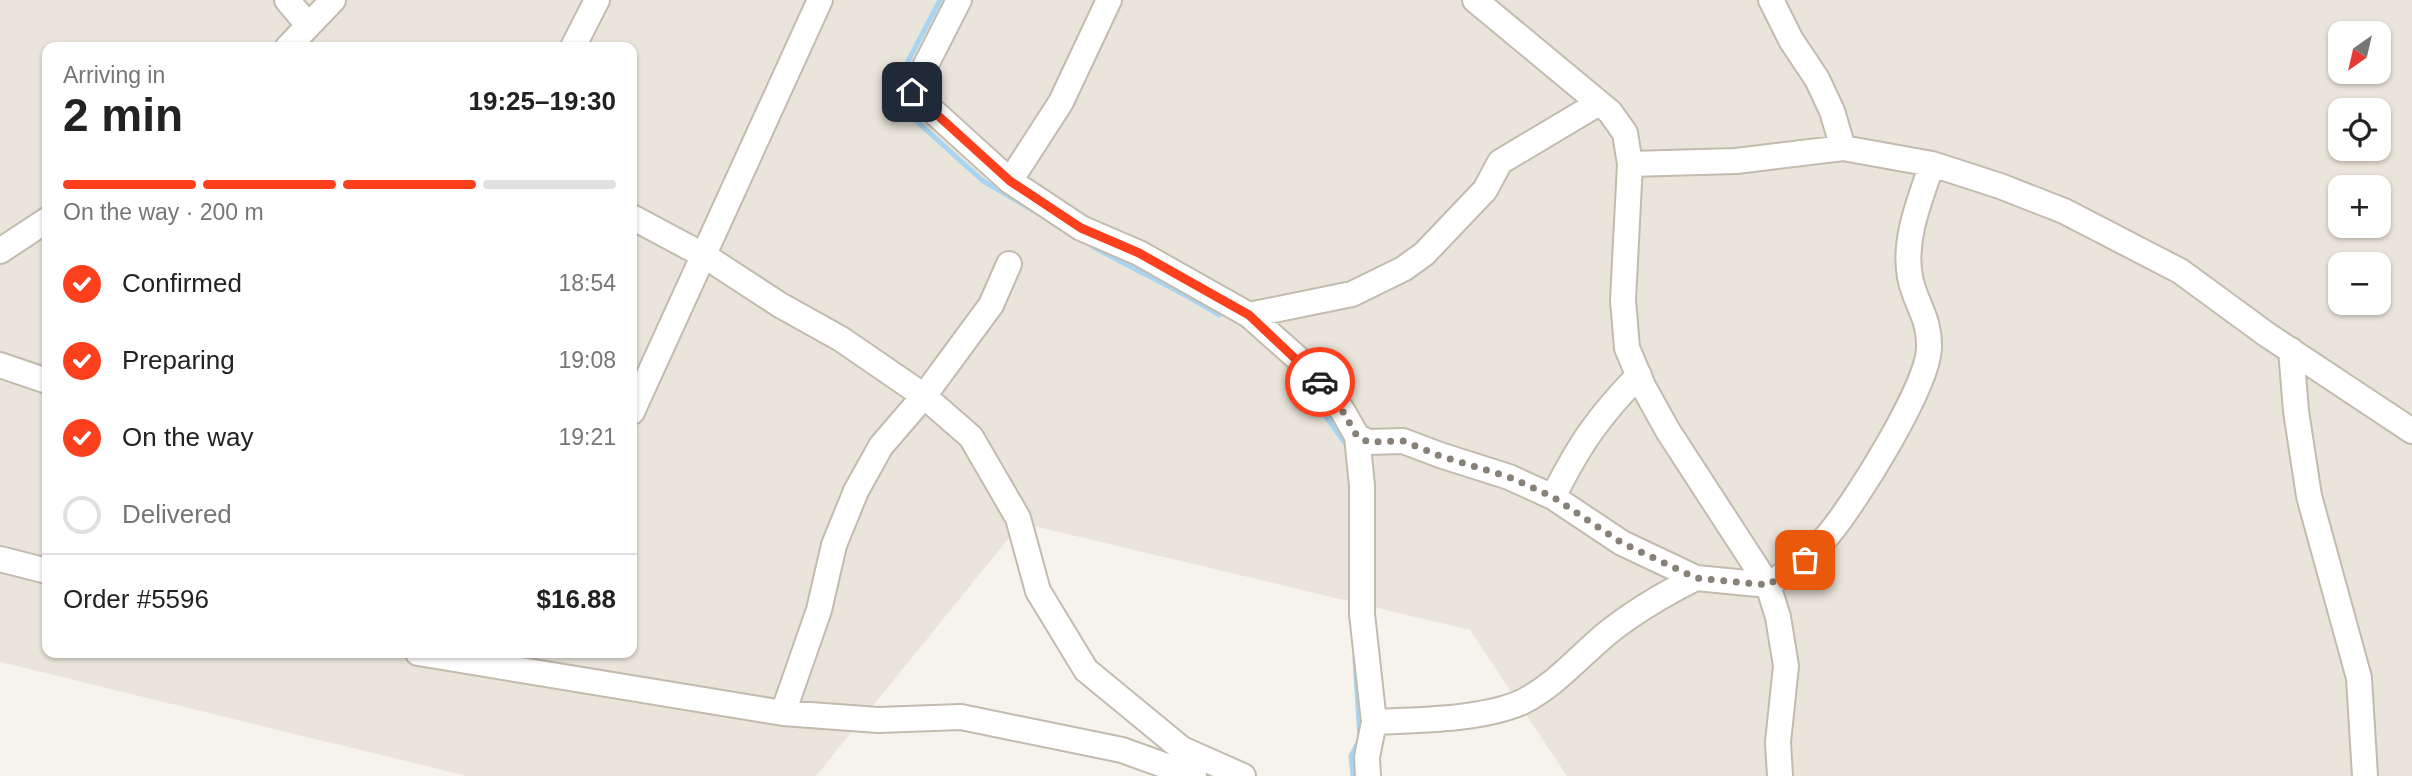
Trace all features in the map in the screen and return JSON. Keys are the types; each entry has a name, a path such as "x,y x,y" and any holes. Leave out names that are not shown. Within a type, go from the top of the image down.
{"street":[{"path":"287,0 308,25"},
{"path":"293,42 333,0"},
{"path":"576,42 597,0"},
{"path":"637,401 820,0"},
{"path":"959,0 912,92 1010,181 1081,228 1139,253 1249,315 1313,372 1342,410 1357,436 1362,486 1362,614 1374,722 1367,757 1368,776"},
{"path":"1010,181 1061,102 1109,0"},
{"path":"1475,0 1600,103 1625,133 1630,164 1623,300 1627,348 1668,431 1768,585 1778,617 1786,666 1778,741 1780,776"},
{"path":"1771,0 1791,40 1817,79 1832,111 1843,148"},
{"path":"1249,315 1352,294 1403,269 1424,254 1485,190 1500,162 1600,103"},
{"path":"1630,164 1736,161 1843,148 1932,164 2064,211 2180,271 2412,431"},
{"path":"1357,436 1368,442 1403,441 1440,456 1509,477 1553,497 1622,543 1696,578 1768,585 1805,560 1829,534 1895,432 1921,381 1929,351 1927,320 1910,277 1910,230 1932,164"},
{"path":"637,220 705,256 780,305 841,339 924,396 971,437 1018,518 1038,591 1086,670 1182,749 1243,776"},
{"path":"0,251 42,223"},
{"path":"783,713 819,610 834,545 856,491 881,446 924,396 991,305 1009,264"},
{"path":"2291,350 2296,411 2309,496 2359,678 2365,776"},
{"path":"0,365 42,379"},
{"path":"1553,497 1577,450 1595,423 1639,375"},
{"path":"0,559 42,571"},
{"path":"1374,722 1465,716 1521,702 1561,676 1606,634 1656,598 1696,578"},
{"path":"482,658 521,661 783,713 878,720 961,717 1122,750 1194,776"}],"shaded area":[{"path":"0,0 2412,0 2412,776 1567,776 1470,630 1021,523 816,776 467,776 0,662"}],"waterway":[{"path":"940,0 894,88 892,99 983,181 1036,212"},
{"path":"1092,246 1219,315"},
{"path":"1290,367 1348,447"},
{"path":"1353,776 1351,756 1360,739 1355,658"}],"way so far":[{"path":"1320,382 1342,410 1357,436 1368,442 1403,441 1440,456 1509,477 1553,497 1622,543 1696,578 1768,585 1805,560"}],"route":[{"path":"912,92 1010,181 1081,228 1139,253 1249,315 1313,372 1320,382"}]}
